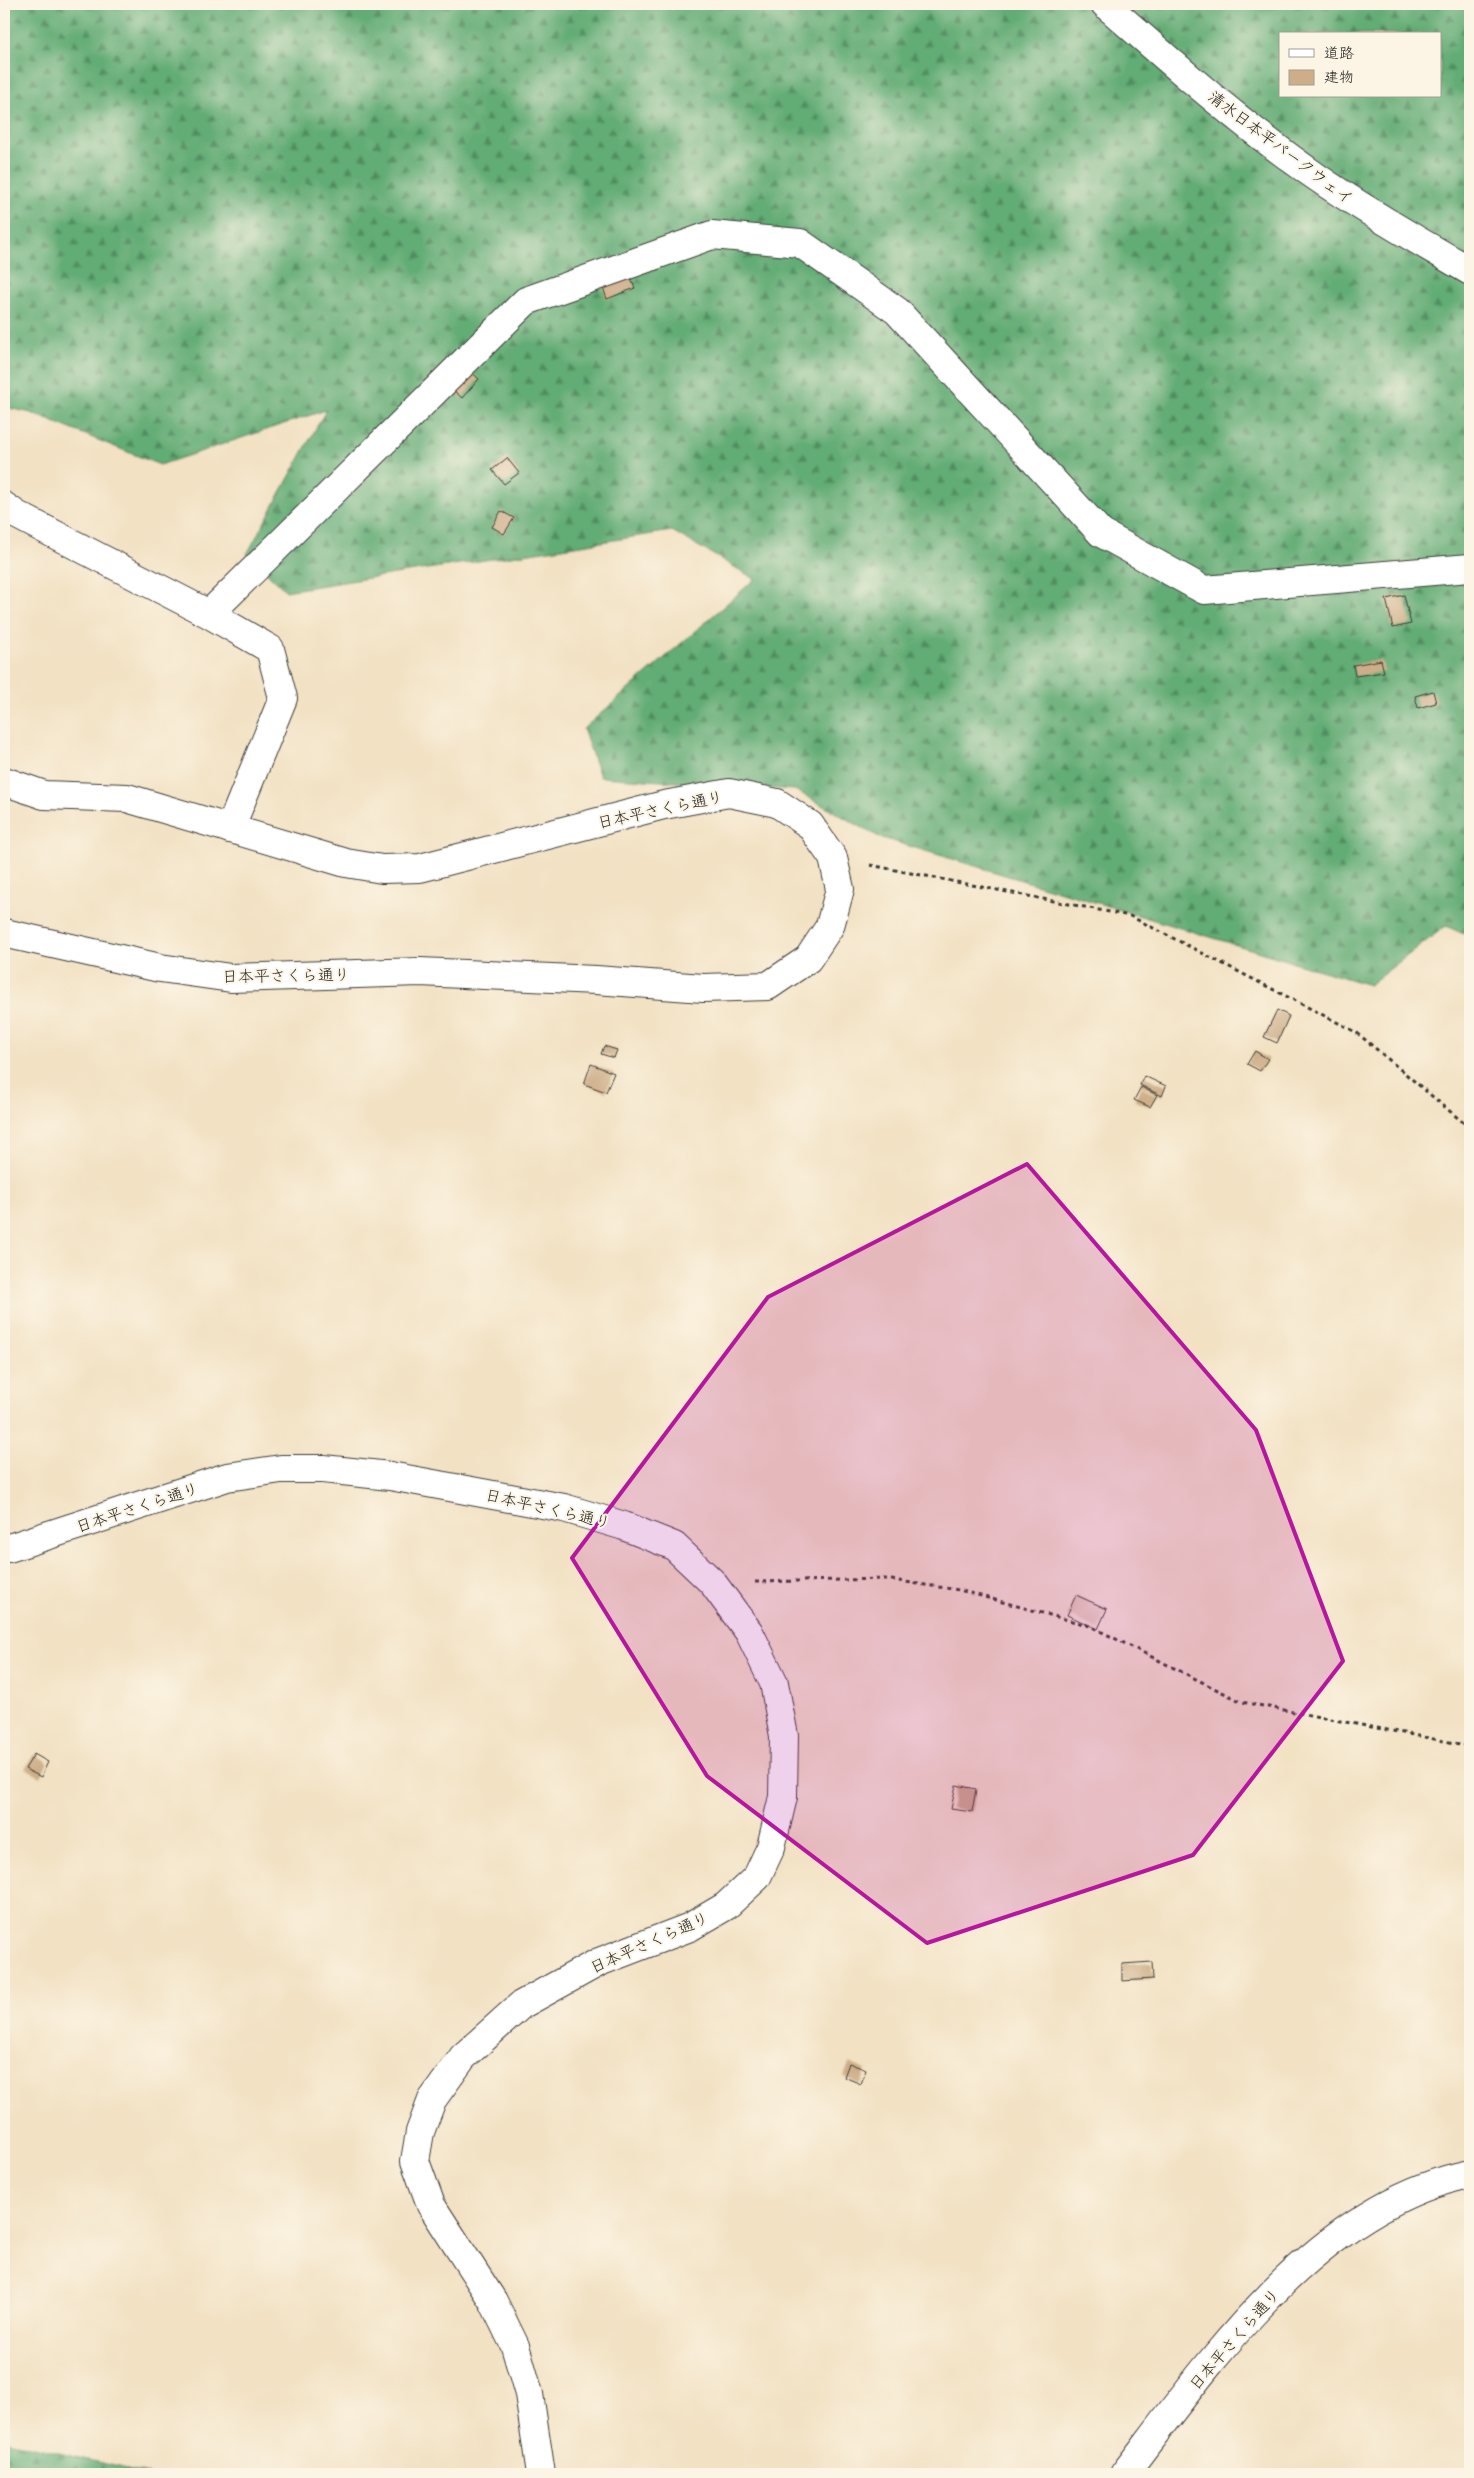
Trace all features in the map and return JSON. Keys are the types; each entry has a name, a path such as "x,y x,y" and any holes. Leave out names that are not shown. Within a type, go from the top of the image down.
{"street":[{"name":"清水日本平パークウェイ","path":"1104,4 1223,105 1318,178 1368,211 1470,271"},
{"path":"209,614 526,300 712,235 800,243 898,311 1101,533 1204,590 1470,568"},
{"path":"4,506 209,614 270,649 283,698 230,829"},
{"name":"日本平さくら通り","path":"4,781 44,796 127,798 346,863 382,869 420,868 664,805 729,793 777,804 810,825 833,858 840,889 830,926 808,959 768,986 703,988 596,980 420,972 231,978 160,968 4,932"},
{"name":"日本平さくら通り","path":"4,1547 9,1548 86,1524 227,1477 281,1469 323,1469 390,1476 564,1508 624,1526 674,1546 712,1582 749,1632 774,1684 784,1736 783,1797 771,1847 756,1877 726,1906 690,1927 599,1962 521,2005 463,2057 432,2100 420,2132 415,2161 431,2205 493,2300 514,2346 529,2394 542,2474"},
{"name":"日本平さくら通り","path":"1124,2474 1217,2356 1267,2297 1315,2253 1374,2212 1439,2180 1470,2174"}],"path":[{"path":"833,858 1130,916 1356,1032 1465,1124 1470,1125"},
{"path":"712,1582 886,1579 959,1590 1090,1626 1242,1702 1470,1746"}],"highlighted area":[{"path":"1027,1164 1256,1430 1343,1661 1193,1855 927,1943 707,1776 572,1558 768,1297"}],"green space":[{"path":"4,4 1470,4 1470,937 1446,926 1369,985 879,837 795,790 600,777 583,729 755,579 672,531 286,591 247,554 326,410 160,465 31,413 4,407"},
{"path":"4,2440 149,2474 4,2474"}],"building":[{"path":"629,275 635,288 607,299 602,285"},
{"path":"469,370 479,379 462,398 453,390"},
{"path":"507,458 519,473 504,484 492,470"},
{"path":"501,511 514,518 504,534 492,527"},
{"path":"1404,595 1411,624 1393,628 1386,599"},
{"path":"1381,660 1384,672 1355,676 1353,665"},
{"path":"1433,691 1436,703 1418,708 1415,696"},
{"path":"1277,1010 1289,1016 1277,1043 1264,1037"},
{"path":"604,1046 617,1050 614,1058 601,1054"},
{"path":"1255,1051 1268,1059 1260,1071 1247,1064"},
{"path":"591,1064 614,1073 606,1092 584,1084"},
{"path":"1144,1076 1166,1086 1162,1096 1140,1085"},
{"path":"1141,1087 1157,1095 1150,1107 1134,1100"},
{"path":"1076,1595 1107,1609 1098,1629 1067,1615"},
{"path":"34,1754 48,1762 41,1777 25,1769"},
{"path":"956,1785 976,1789 972,1812 951,1809"},
{"path":"1152,1962 1153,1979 1122,1981 1122,1964"},
{"path":"849,2063 866,2070 861,2084 844,2077"}]}
